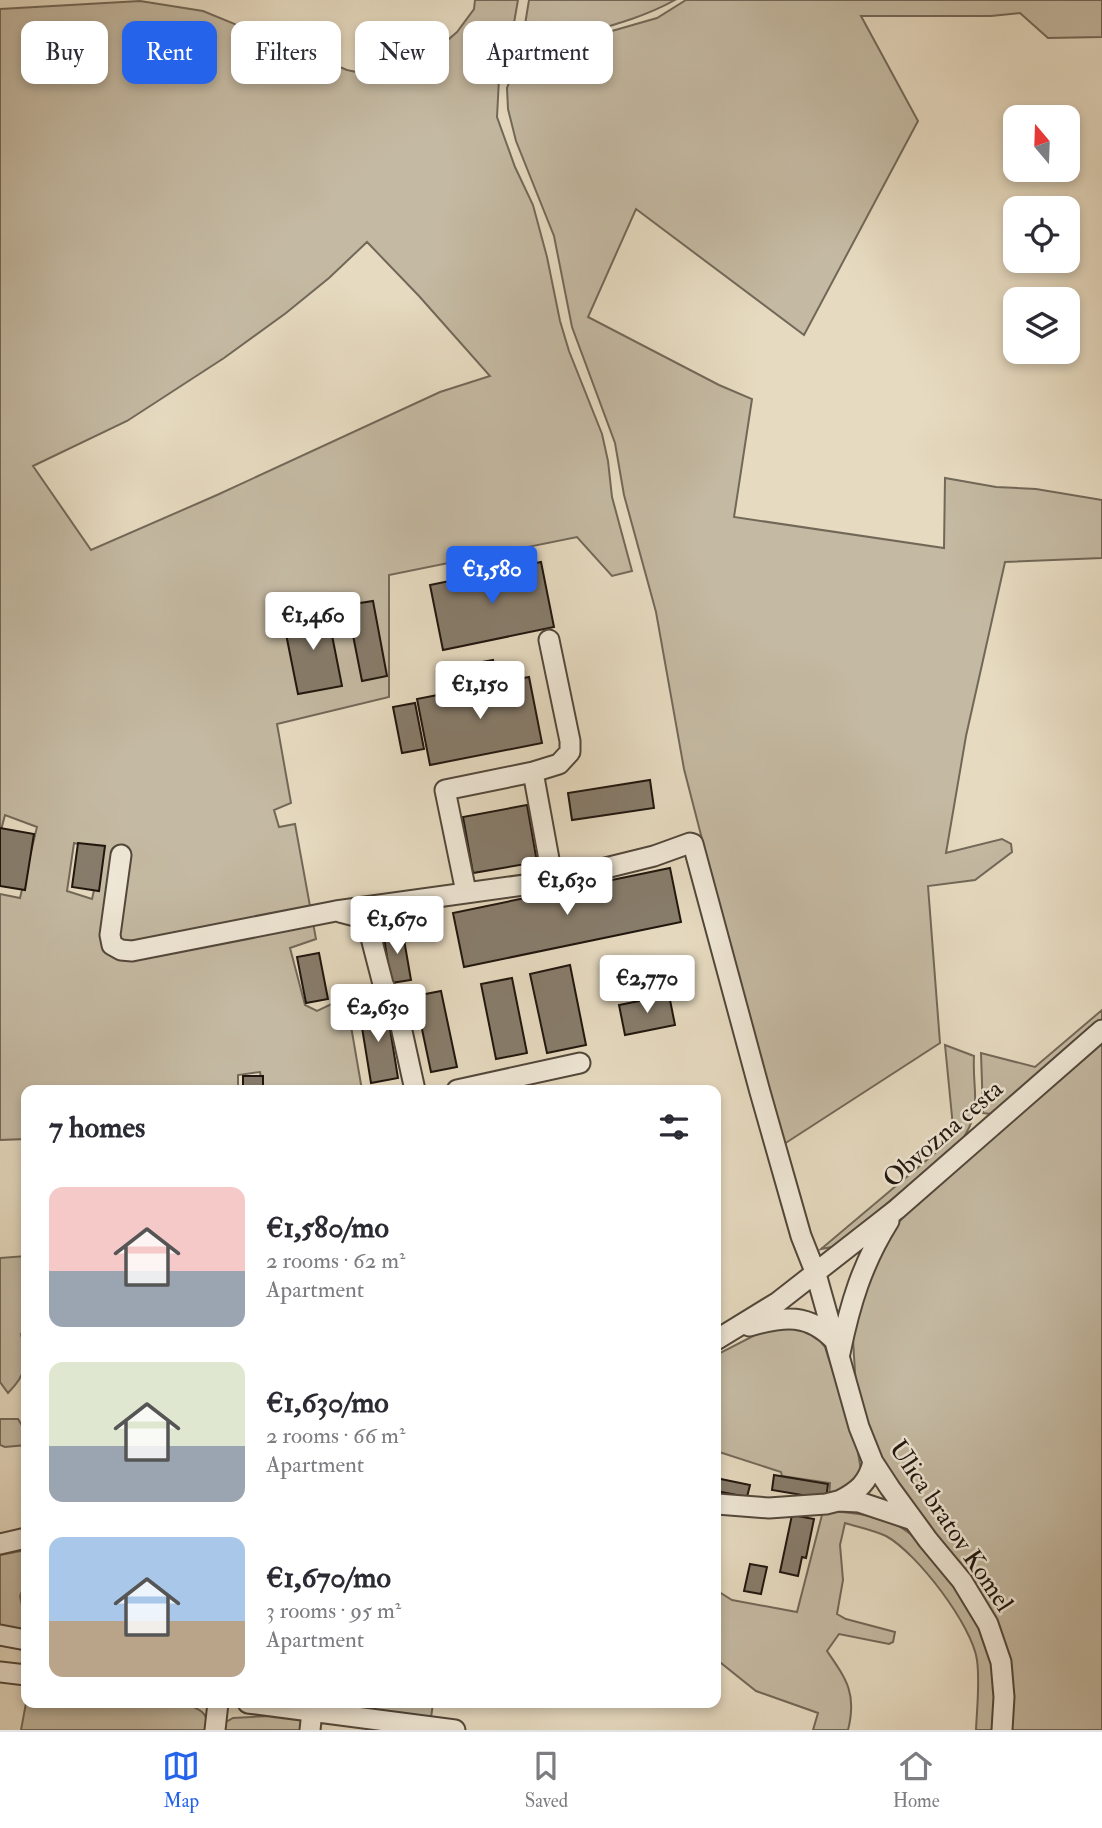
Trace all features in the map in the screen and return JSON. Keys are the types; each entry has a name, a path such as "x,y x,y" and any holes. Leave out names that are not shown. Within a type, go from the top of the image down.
{"street":[{"path":"466,892 445,790 533,772 559,764 570,752 549,640"},
{"path":"121,855 110,935 112,945 121,950 132,951 336,911 553,881 533,772"},
{"name":"Ulica bratov Komel","path":"553,881 654,856 690,843 695,848 760,1092 801,1236 816,1274 853,1409 873,1462 913,1520 962,1581 979,1606 996,1642 1004,1681 1002,1730"},
{"path":"336,911 363,918 368,926 383,984 398,1013 414,1085"},
{"name":"Obvozna cesta","path":"722,1337 816,1274 897,1209 1102,1030"},
{"path":"480,1085 580,1063"},
{"path":"837,1349 863,1268 897,1209"},
{"path":"722,1337 754,1325 790,1318 810,1321 823,1328 837,1349"},
{"path":"721,1504 769,1508 838,1501 863,1487 873,1462"},
{"path":"838,1501 859,1502 913,1520"},
{"path":"0,1544 21,1539"},
{"path":"0,1635 21,1639"},
{"path":"0,1672 21,1674"},
{"path":"215,1730 217,1708"},
{"path":"266,1708 311,1721 456,1730"}],"shaded area":[{"path":"475,0 518,0 514,21 465,21 474,9"},
{"path":"529,0 675,0 638,17 613,25 613,21 526,21"},
{"path":"686,0 1102,0 1102,37 1048,38 1020,13 991,16 861,16 918,121 804,335 636,209 588,317 719,385 752,399 734,517 944,548 945,478 1102,500 1102,558 1005,562 966,736 946,853 1002,839 1011,844 1012,852 975,880 928,886 940,1043 781,1146 684,769 656,612 624,495 615,443 572,327 554,236 516,141 508,109 509,84 613,84 613,31 657,18"},
{"path":"140,1 203,11 231,22 231,84 341,84 341,68 355,72 355,84 449,84 449,39 463,24 463,84 499,84 497,117 515,167 533,205 569,351 602,434 612,497 632,571 612,576 577,537 389,575 389,697 277,724 291,803 274,810 279,827 295,824 316,939 290,948 305,1005 317,1011 338,1001 347,1003 361,1085 262,1085 260,1072 238,1075 238,1085 21,1085 21,1139 0,1140 0,894 20,898 37,827 5,815 0,834 0,9","holes":["367,242 490,376 440,392 91,550 33,466 127,421 224,358 286,313","74,843 103,850 92,899 67,891"]},
{"path":"1102,1010 1102,1020 998,1109 991,1114 983,1113 981,1053 1035,1067"},
{"path":"1102,1042 1102,1730 1010,1730 1008,1663 932,1534 878,1454 861,1410 856,1388 853,1340 859,1295 897,1224 915,1205"},
{"path":"945,1045 974,1056 974,1111 960,1143 850,1234 832,1247 821,1249 954,1137"},
{"path":"21,1256 21,1376 8,1393 0,1382 0,1258"},
{"path":"783,1325 807,1331 825,1347 857,1447 860,1481 829,1497 830,1483 782,1476 781,1472 721,1453 721,1352 759,1333"},
{"path":"0,1419 18,1419 21,1424 21,1445 0,1445"},
{"path":"823,1511 861,1514 897,1525 923,1546 937,1562 964,1599 984,1635 993,1659 995,1679 993,1730 976,1730 977,1660 965,1628 927,1573 886,1536 845,1523 840,1545 843,1580 837,1614 846,1619 895,1632 893,1642 889,1644 839,1634 827,1651 845,1679 851,1697 848,1730 813,1730 818,1713 756,1691 721,1663 721,1593 732,1600 797,1612"},
{"path":"21,1551 21,1633 0,1630 0,1555"},
{"path":"25,1708 195,1708 207,1718 209,1730 21,1730"},
{"path":"346,1708 432,1708 431,1718"},
{"path":"287,1715 299,1719 305,1730 222,1730 226,1722 233,1718"}],"building":[{"path":"541,562 554,627 443,650 430,585"},
{"path":"373,601 387,676 362,681 347,605"},
{"path":"327,610 342,686 298,694 283,619"},
{"path":"493,660 497,683 450,692 446,669"},
{"path":"529,677 542,743 430,765 417,699"},
{"path":"415,703 424,749 402,753 393,707"},
{"path":"650,780 654,808 572,820 568,793"},
{"path":"527,805 537,862 473,873 463,817"},
{"path":"0,828 34,834 25,890 0,886"},
{"path":"78,843 105,846 99,891 72,887"},
{"path":"670,868 681,922 464,967 453,913"},
{"path":"402,928 411,980 391,983 383,931"},
{"path":"319,953 328,999 306,1003 297,957"},
{"path":"570,965 586,1045 547,1053 530,974"},
{"path":"512,978 527,1053 496,1059 481,984"},
{"path":"441,991 457,1067 431,1072 415,996"},
{"path":"669,995 675,1025 625,1035 619,1005"},
{"path":"386,1004 398,1078 371,1083 359,1009"},
{"path":"243,1076 263,1076 263,1085 243,1085"},
{"path":"774,1475 828,1484 826,1499 772,1490"},
{"path":"721,1479 750,1485 747,1497 721,1492"},
{"path":"792,1515 814,1519 806,1558 802,1557 798,1576 780,1572"},
{"path":"750,1564 767,1567 761,1594 744,1591"}]}
